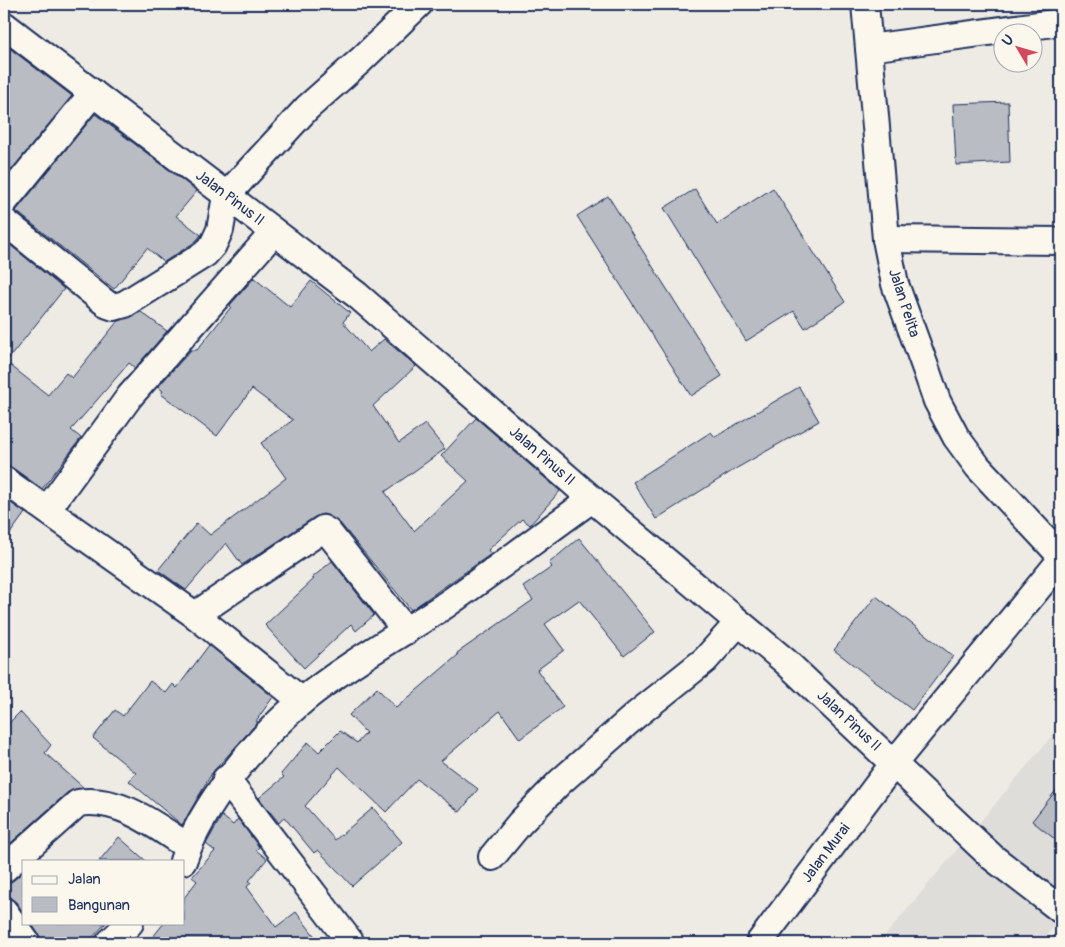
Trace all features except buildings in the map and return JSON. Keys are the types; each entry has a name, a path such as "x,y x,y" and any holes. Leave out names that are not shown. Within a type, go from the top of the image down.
{"street":[{"path":"4,221 101,300 114,307 125,304 205,254 213,245 220,230 226,196 307,108 361,60 419,4"},
{"name":"Jalan Pelita","path":"865,4 886,239 896,284 929,380 937,401 956,437 978,467 1061,556"},
{"path":"869,48 1061,22"},
{"name":"Jalan Pinus II","path":"4,25 357,295 592,500 785,662 992,857 1061,910"},
{"path":"4,202 93,93"},
{"path":"47,510 130,396 274,232"},
{"path":"886,239 1061,240"},
{"path":"4,480 195,615 302,701"},
{"path":"4,869 78,803 91,801 102,802 143,817 185,854 226,780 302,701 406,631 592,500"},
{"path":"195,615 323,529 328,532 406,631"},
{"name":"Jalan Murai","path":"759,943 894,763 1061,560"},
{"path":"492,857 520,823 560,782 636,715 705,660 738,623"},
{"path":"226,780 351,943"},
{"path":"4,911 26,943"},
{"path":"109,943 129,924"}],"shaded area":[{"path":"1061,725 1061,916 1041,943 879,943"}]}
